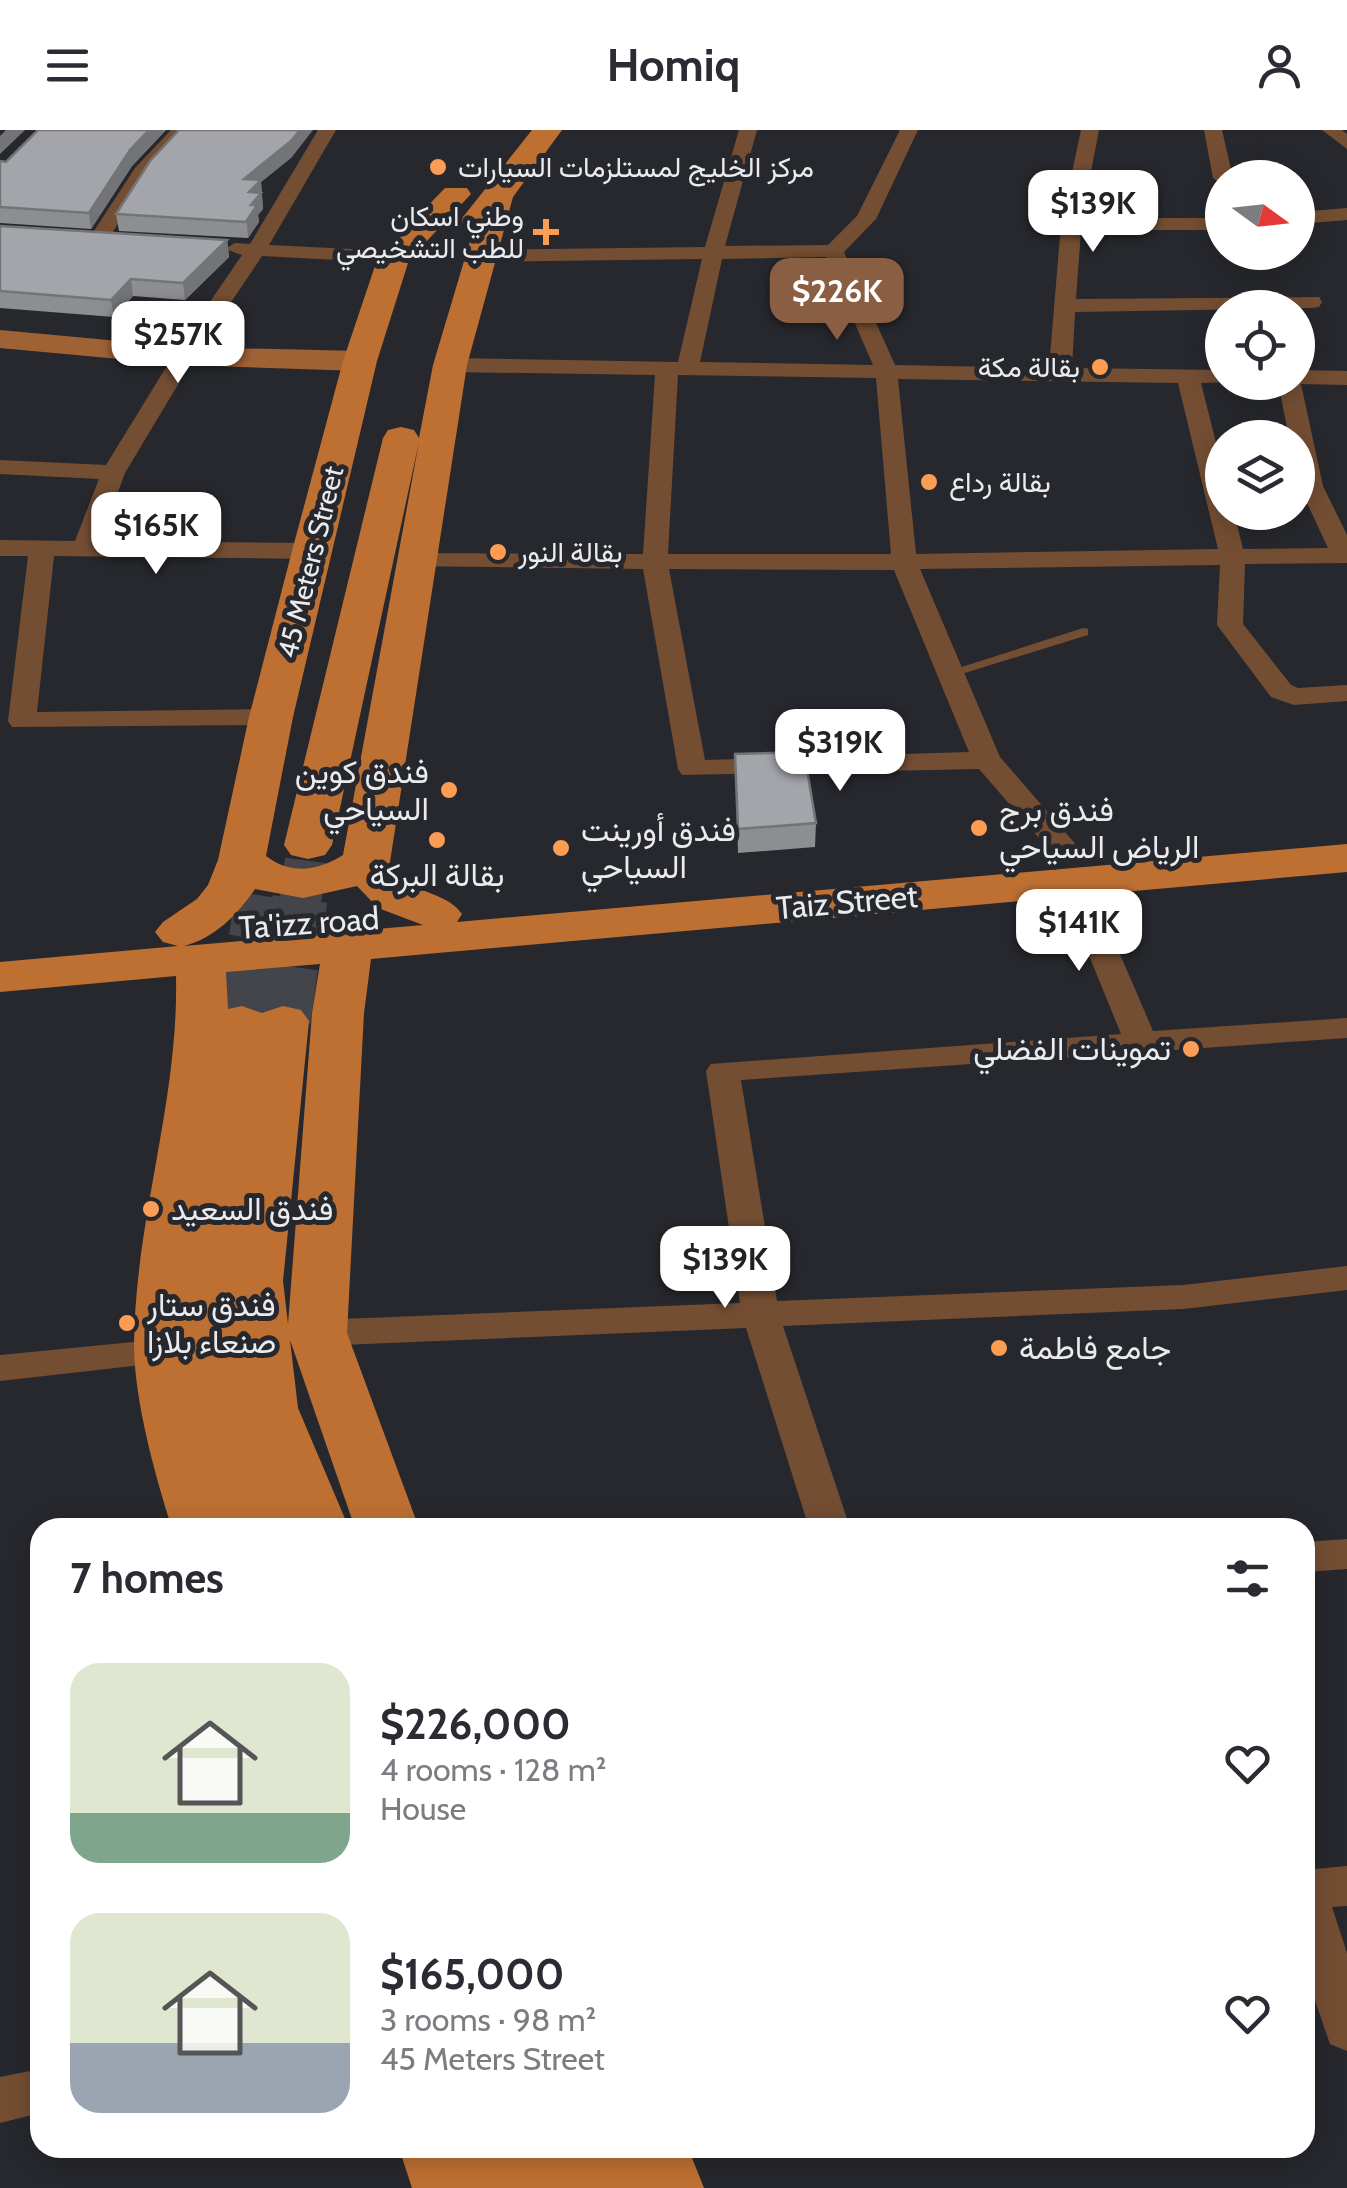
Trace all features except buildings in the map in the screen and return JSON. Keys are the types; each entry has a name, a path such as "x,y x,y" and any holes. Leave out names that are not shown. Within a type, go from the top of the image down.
{"main road":[{"name":"45 Meters Street","path":"190,945 231,889 274,852 428,318 461,236 498,197 547,130"},
{"name":"45 Meters Street","path":"274,852 395,319 424,248 478,162"},
{"name":"45 Meters Street","path":"274,852 271,717 360,361 394,257 456,194"},
{"name":"45 Meters Street","path":"366,862 450,365 498,197"},
{"name":"Taiz Street","path":"348,947 1072,868 1347,831"},
{"path":"274,852 254,872 274,881 300,884 350,873 366,862 376,882 396,901 438,914"},
{"name":"Taiz Street","path":"438,914 1072,868 1347,858"},
{"name":"Ta'izz road","path":"190,945 438,914"},
{"path":"0,977 190,945"},
{"path":"0,947 190,945 267,1021 316,1333 383,1518"},
{"name":"Ta'izz road","path":"190,945 348,947"},
{"path":"201,1518 186,1474 164,1352 167,1271 267,1021 348,947"},
{"path":"257,1518 213,1390 215,1212 267,1021"},
{"path":"267,1021 254,1281 267,1408 313,1518"},
{"path":"443,2158 452,2188"},
{"path":"506,2158 518,2188"},
{"path":"584,2158 598,2188"},
{"path":"652,2158 664,2188"}],"street":[{"path":"98,239 142,172 181,130"},
{"path":"85,549 113,473 184,356 256,250 327,130"},
{"path":"748,130 678,368 655,562 692,769 987,760"},
{"path":"479,256 833,251 866,219 909,130"},
{"path":"1060,375 1070,224 1090,130"},
{"path":"1213,130 1219,160"},
{"path":"1331,130 1347,142"},
{"path":"1315,217 1347,214"},
{"path":"1070,224 1205,224"},
{"path":"216,248 394,257"},
{"path":"833,251 886,369 904,562 987,760 1072,868 1142,1042"},
{"path":"1064,306 1205,304"},
{"path":"0,339 184,356 360,361"},
{"path":"450,365 1205,376"},
{"path":"1188,376 1233,558 1230,625 1281,691 1294,697 1347,693"},
{"path":"1315,378 1347,378"},
{"path":"414,560 904,562 1346,555 1311,486 1294,400"},
{"path":"0,467 113,473"},
{"path":"0,548 312,550"},
{"path":"42,548 11,725 271,717"},
{"path":"827,1518 760,1314 723,1070 1347,1028"},
{"path":"316,1333 1182,1297 1347,1278"},
{"path":"0,1368 164,1352"},
{"path":"1315,1556 1347,1554"},
{"path":"1315,1891 1347,1886"},
{"path":"1315,1925 1347,2029"},
{"path":"0,2100 30,2093"}],"lane":[{"path":"950,673 1084,632"}],"tunnel":[{"path":"300,902 308,845"},
{"path":"263,902 264,896"},
{"path":"242,1021 263,899"},
{"path":"283,1021 300,899"}],"place":[{"name":"مركز الخليج لمستلزمات السيارات","path":"438,167"},
{"name":"وطني اسكان للطب التشخيصي","path":"546,232"},
{"name":"بقالة مكة","path":"1100,367"},
{"name":"بقالة رداع","path":"929,482"},
{"name":"بقالة النور","path":"498,552"},
{"name":"فندق كوين السياحي","path":"449,790"},
{"name":"فندق برج الرياض السياحي","path":"979,828"},
{"name":"بقالة البركة","path":"437,840"},
{"name":"فندق أورينت السياحي","path":"561,848"},
{"name":"تموينات الفضلي","path":"1191,1049"},
{"name":"فندق السعيد","path":"151,1209"},
{"name":"فندق ستار صنعاء بلازا","path":"127,1323"},
{"name":"جامع فاطمة","path":"999,1348"}]}
